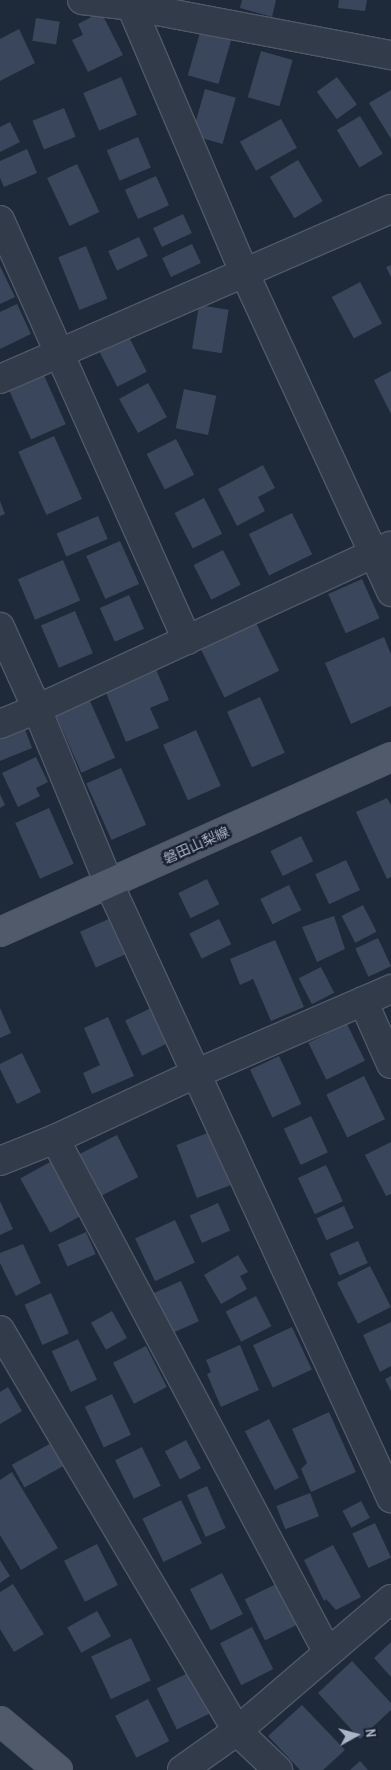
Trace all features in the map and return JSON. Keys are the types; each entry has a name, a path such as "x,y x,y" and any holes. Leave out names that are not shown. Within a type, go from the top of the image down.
{"main road":[{"name":"磐田山梨線","path":"0,932 391,757"},
{"path":"0,1720 58,1770"}],"street":[{"path":"82,0 131,6 200,10 391,55"},
{"path":"131,6 245,274 383,550 391,592"},
{"path":"0,379 391,209"},
{"path":"0,220 187,640"},
{"path":"0,724 37,709 383,550"},
{"path":"0,627 37,709 108,884 391,1498"},
{"path":"0,1161 55,1139 195,1074 391,989"},
{"path":"363,1001 391,1064"},
{"path":"55,1139 328,1653"},
{"path":"0,1330 237,1731 278,1770"},
{"path":"182,1770 237,1731 391,1599"}],"building":[{"path":"242,0 276,0 272,17 240,8"},
{"path":"339,0 367,0 365,11 338,8"},
{"path":"101,12 123,55 88,72 72,40 83,35 78,24"},
{"path":"36,18 60,22 56,44 32,41"},
{"path":"19,29 35,63 0,81 0,39"},
{"path":"201,29 232,38 219,84 188,75"},
{"path":"261,51 293,60 279,106 248,97"},
{"path":"121,77 137,115 99,131 83,93"},
{"path":"337,77 357,105 337,119 317,92"},
{"path":"205,89 236,98 223,144 192,135"},
{"path":"391,90 391,139 369,103"},
{"path":"64,108 76,137 44,149 32,121"},
{"path":"360,116 383,154 360,168 337,130"},
{"path":"281,119 297,148 256,171 240,142"},
{"path":"10,122 20,142 0,152 0,127"},
{"path":"138,137 151,167 120,181 107,150"},
{"path":"27,149 37,173 4,187 0,178 0,161"},
{"path":"298,160 323,201 294,218 270,177"},
{"path":"77,164 99,212 69,226 47,178"},
{"path":"156,176 169,205 138,219 125,190"},
{"path":"183,214 192,233 162,247 153,228"},
{"path":"139,237 148,256 117,270 108,251"},
{"path":"192,244 201,263 171,277 162,258"},
{"path":"86,246 107,299 80,310 58,257"},
{"path":"391,265 391,277 386,267"},
{"path":"0,266 15,297 0,304"},
{"path":"360,282 382,323 354,339 332,297"},
{"path":"17,304 31,334 0,349 0,312"},
{"path":"199,305 229,310 222,353 192,348"},
{"path":"129,337 147,372 117,387 100,352"},
{"path":"391,371 391,414 374,380"},
{"path":"43,373 66,424 31,440 8,388"},
{"path":"148,383 167,417 138,433 119,399"},
{"path":"184,389 216,396 208,435 176,428"},
{"path":"54,436 82,499 46,515 18,452"},
{"path":"176,439 194,475 165,490 147,454"},
{"path":"263,465 275,488 258,497 265,511 237,526 218,489"},
{"path":"204,498 222,534 193,549 175,513"},
{"path":"0,501 5,514 0,516"},
{"path":"292,513 312,554 269,575 249,534"},
{"path":"98,516 108,539 66,557 57,534"},
{"path":"120,541 139,584 105,599 86,556"},
{"path":"223,550 241,585 211,600 194,565"},
{"path":"63,560 80,601 35,620 18,579"},
{"path":"362,579 379,618 346,633 328,594"},
{"path":"129,595 144,629 115,642 100,608"},
{"path":"75,611 93,653 59,668 41,625"},
{"path":"256,623 279,671 224,697 201,650"},
{"path":"384,637 391,654 391,706 351,724 325,663"},
{"path":"155,667 169,700 150,708 159,728 126,742 104,688"},
{"path":"260,697 285,753 252,767 227,712"},
{"path":"90,701 115,758 81,773 56,716"},
{"path":"23,724 32,748 0,761 0,733"},
{"path":"196,730 221,786 188,800 163,745"},
{"path":"36,757 48,782 36,788 40,796 18,807 2,773"},
{"path":"121,768 146,825 112,840 86,783"},
{"path":"0,794 5,805 0,808"},
{"path":"387,798 391,805 391,877 387,879 356,812"},
{"path":"49,808 74,864 40,879 15,823"},
{"path":"301,836 313,861 283,876 270,851"},
{"path":"346,860 360,890 329,904 315,874"},
{"path":"207,879 219,904 191,918 178,893"},
{"path":"289,885 301,910 273,924 260,899"},
{"path":"363,905 377,932 355,943 342,916"},
{"path":"334,916 345,949 317,962 302,927"},
{"path":"111,918 127,954 96,967 80,932"},
{"path":"219,919 231,944 202,959 189,933"},
{"path":"378,938 391,966 368,977 355,949"},
{"path":"275,940 304,1007 271,1021 253,979 240,985 230,959"},
{"path":"321,967 334,993 312,1004 299,978"},
{"path":"153,1007 170,1042 142,1056 125,1021"},
{"path":"0,1008 11,1033 0,1038"},
{"path":"108,1017 134,1076 92,1094 83,1073 100,1065 84,1028"},
{"path":"347,1024 365,1061 326,1080 308,1043"},
{"path":"22,1053 41,1092 17,1104 0,1069 0,1064"},
{"path":"279,1056 301,1104 272,1118 250,1070"},
{"path":"364,1076 385,1119 347,1138 326,1094"},
{"path":"311,1116 328,1152 301,1165 284,1129"},
{"path":"210,1132 230,1185 197,1198 176,1145"},
{"path":"117,1135 138,1177 101,1196 80,1154"},
{"path":"391,1142 391,1194 386,1196 365,1155"},
{"path":"50,1162 80,1216 50,1233 20,1178"},
{"path":"326,1165 343,1201 315,1214 298,1178"},
{"path":"0,1201 13,1229 0,1235"},
{"path":"218,1203 230,1230 202,1243 190,1216"},
{"path":"344,1206 354,1228 326,1240 317,1218"},
{"path":"175,1220 195,1263 155,1281 135,1239"},
{"path":"86,1232 96,1254 67,1267 58,1245"},
{"path":"358,1241 368,1263 339,1276 330,1254"},
{"path":"23,1244 41,1283 16,1296 0,1263 0,1253"},
{"path":"238,1255 248,1272 240,1276 247,1289 221,1304 204,1275"},
{"path":"370,1266 391,1307 358,1324 337,1283"},
{"path":"181,1281 199,1321 171,1333 154,1293"},
{"path":"51,1293 69,1333 42,1345 25,1305"},
{"path":"256,1296 271,1326 241,1342 226,1311"},
{"path":"112,1311 127,1338 106,1350 91,1323"},
{"path":"391,1322 391,1366 380,1372 363,1335"},
{"path":"292,1327 312,1370 273,1388 253,1345"},
{"path":"78,1339 97,1380 71,1392 52,1351"},
{"path":"240,1345 259,1390 221,1407 207,1374 211,1372 206,1360"},
{"path":"146,1346 167,1387 134,1404 113,1363"},
{"path":"391,1376 391,1391 385,1379"},
{"path":"8,1387 22,1411 0,1424 0,1392"},
{"path":"112,1394 131,1435 104,1447 85,1407"},
{"path":"329,1412 356,1472 311,1492 301,1469 307,1463 292,1429"},
{"path":"269,1419 299,1478 275,1490 245,1431"},
{"path":"186,1440 201,1468 180,1480 165,1451"},
{"path":"53,1442 66,1465 24,1488 12,1465"},
{"path":"142,1447 161,1486 134,1499 115,1460"},
{"path":"12,1472 58,1548 21,1570 0,1535 0,1480"},
{"path":"207,1486 226,1528 206,1537 187,1495"},
{"path":"310,1493 319,1516 285,1529 276,1506"},
{"path":"181,1500 202,1543 163,1562 142,1519"},
{"path":"361,1501 370,1518 351,1528 342,1511"},
{"path":"375,1523 391,1557 368,1568 352,1534"},
{"path":"97,1544 118,1585 85,1602 64,1561"},
{"path":"333,1545 361,1597 336,1610 326,1599 324,1601 304,1560"},
{"path":"0,1560 10,1576 0,1583"},
{"path":"222,1573 243,1614 211,1630 190,1589"},
{"path":"278,1583 298,1624 265,1641 245,1599"},
{"path":"13,1584 44,1634 14,1652 0,1629 0,1592"},
{"path":"97,1611 111,1636 81,1653 67,1627"},
{"path":"252,1627 273,1669 241,1685 220,1643"},
{"path":"131,1638 151,1681 111,1699 91,1657"},
{"path":"391,1642 391,1677 374,1658"},
{"path":"352,1661 391,1703 391,1710 360,1739 318,1693"},
{"path":"190,1672 210,1713 177,1730 157,1688"},
{"path":"148,1699 169,1741 136,1758 115,1716"},
{"path":"302,1705 345,1750 323,1770 300,1770 268,1736"},
{"path":"360,1761 368,1770 350,1770"}]}
